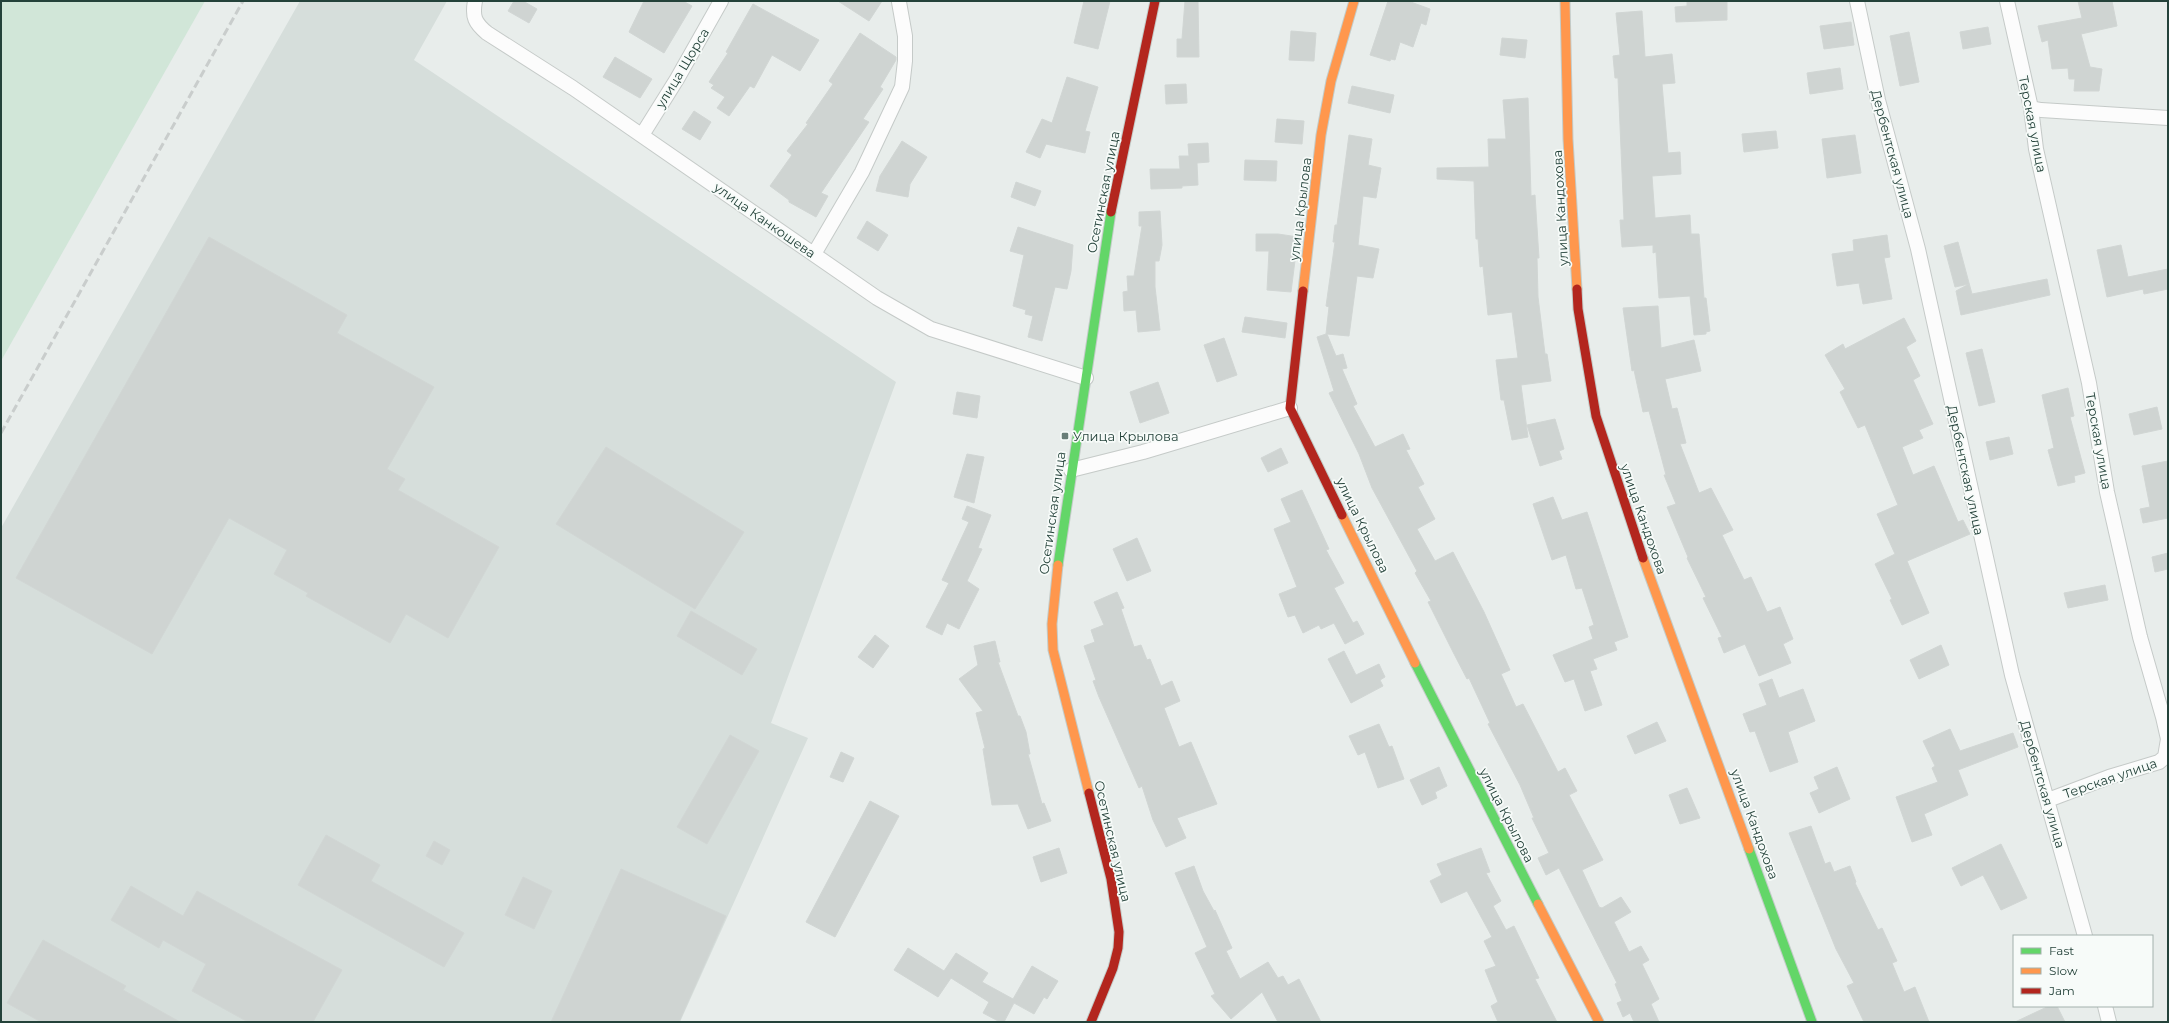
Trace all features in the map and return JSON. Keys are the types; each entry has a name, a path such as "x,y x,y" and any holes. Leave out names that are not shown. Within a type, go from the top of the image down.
{"street":[{"name":"улица Щорса","path":"642,135 677,79 721,1"},
{"name":"Осетинская улица","path":"1091,1022 1113,968 1118,948 1119,932 1111,879 1053,650 1052,624 1054,595 1071,470 1107,232 1155,1"},
{"name":"улица Крылова","path":"1354,1 1331,81 1321,135 1290,408 1571,971 1599,1022"},
{"name":"улица Кандохова","path":"1565,1 1568,139 1578,309 1596,416 1637,541 1812,1022"},
{"name":"Дербентская улица","path":"1856,1 1878,100 1918,249 2012,675 2085,935"},
{"name":"Терская улица","path":"2007,1 2031,108 2036,149 2089,384 2107,492 2140,637 2168,739 2165,757 2158,762 2109,777 2048,800"},
{"path":"814,254 862,172 902,87 905,61 900,2"},
{"name":"улица Канкошева","path":"474,7 476,23 487,33 642,135 877,298 931,329 1086,378"},
{"path":"2031,108 2041,110 2168,118"},
{"path":"1071,470 1143,452 1290,408"},
{"path":"2105,1007 2109,1022"}],"shaded area":[{"path":"300,1 447,1 414,60 896,382 771,723 808,738 680,1022 1,1022 1,528"}],"green space":[{"path":"1,1 205,1 1,361"}],"building":[{"path":"514,1 523,1 537,9 529,23 508,11"},
{"path":"644,1 683,1 692,6 664,53 629,32"},
{"path":"838,1 882,1 869,21"},
{"path":"1084,1 1110,1 1098,49 1074,43"},
{"path":"1185,1 1198,1 1199,57 1177,57 1177,39 1182,39"},
{"path":"1388,1 1408,1 1430,9 1426,25 1421,23 1413,47 1400,42 1395,60 1391,59 1390,61 1370,55"},
{"path":"1687,1 1727,1 1727,20 1676,22 1675,7 1687,6"},
{"path":"2078,1 2112,1 2117,26 2081,34 2090,67 2102,69 2099,91 2074,91 2075,79 2069,79 2068,68 2052,69 2048,40 2042,42 2038,26 2082,18"},
{"path":"753,4 819,40 800,71 772,55 754,88 750,86 729,116 717,108 725,97 711,88 714,85 709,82 728,53 726,52"},
{"path":"1642,11 1645,57 1672,54 1675,83 1662,84 1668,153 1680,152 1681,174 1652,176 1655,218 1690,215 1691,234 1699,234 1704,298 1706,298 1710,331 1706,332 1706,334 1694,335 1690,296 1659,298 1656,252 1653,253 1653,245 1622,247 1620,220 1624,220 1618,78 1615,78 1613,56 1620,55 1616,13"},
{"path":"1851,22 1854,45 1824,49 1820,26"},
{"path":"1988,27 1991,44 1963,49 1960,32"},
{"path":"1291,31 1316,33 1314,61 1289,60"},
{"path":"1909,32 1919,82 1900,86 1890,36"},
{"path":"860,33 896,57 896,60 880,87 883,89 863,119 869,122 821,193 828,196 816,217 789,202 789,200 770,186 792,155 787,151 808,124 806,123 833,84 829,81"},
{"path":"1502,38 1527,40 1525,58 1500,55"},
{"path":"615,57 652,79 640,98 603,77"},
{"path":"1840,68 1843,89 1810,94 1807,73"},
{"path":"1067,77 1098,87 1085,131 1090,132 1085,153 1046,144 1040,158 1026,152 1042,119 1052,123"},
{"path":"1186,84 1187,103 1166,104 1165,85"},
{"path":"1352,86 1394,95 1390,113 1348,103"},
{"path":"1528,98 1531,196 1535,195 1539,258 1537,258 1538,297 1545,354 1547,354 1551,381 1521,385 1528,437 1512,440 1504,400 1501,400 1496,360 1518,358 1512,312 1488,315 1483,266 1480,267 1478,239 1476,239 1474,181 1437,179 1437,168 1489,167 1488,139 1506,139 1503,100"},
{"path":"694,111 711,122 700,140 682,129"},
{"path":"1277,119 1304,121 1302,144 1275,142"},
{"path":"1776,131 1778,148 1744,152 1742,134"},
{"path":"1349,135 1372,139 1368,165 1381,168 1376,198 1363,196 1358,245 1379,249 1373,278 1357,276 1349,336 1327,334 1336,356 1343,354 1347,368 1342,369 1357,404 1353,406 1375,447 1403,434 1410,449 1406,450 1424,484 1418,487 1435,519 1417,529 1435,561 1453,552 1484,612 1510,670 1501,674 1516,707 1523,704 1558,772 1565,768 1577,791 1569,795 1603,860 1582,870 1599,907 1602,908 1621,897 1631,912 1614,922 1629,952 1641,946 1649,960 1642,964 1659,999 1651,1004 1659,1022 1634,1022 1630,1013 1623,1017 1617,1003 1622,1001 1615,984 1617,983 1559,868 1546,875 1538,858 1549,853 1532,818 1534,818 1520,785 1488,724 1490,723 1469,678 1467,679 1428,602 1431,601 1415,573 1417,571 1372,488 1359,454 1329,393 1334,391 1317,337 1326,334 1329,307 1326,306 1335,242 1333,242 1335,225 1337,225"},
{"path":"1855,135 1861,173 1827,178 1822,139"},
{"path":"902,141 927,157 910,184 908,197 876,191 880,176"},
{"path":"1208,143 1209,162 1197,163 1198,185 1182,186 1182,188 1151,189 1150,169 1180,169 1179,156 1189,156 1188,144"},
{"path":"1245,160 1277,161 1276,181 1244,180"},
{"path":"1016,182 1041,191 1035,206 1011,197"},
{"path":"1160,211 1162,245 1159,261 1155,261 1155,287 1160,330 1138,332 1136,310 1124,311 1123,292 1128,291 1127,276 1134,276 1142,226 1139,226 1139,212"},
{"path":"867,221 888,235 878,251 857,238"},
{"path":"1018,227 1073,245 1071,271 1067,289 1055,287 1042,341 1028,337 1033,316 1025,314 1026,310 1013,306 1024,255 1010,251"},
{"path":"1256,234 1278,234 1298,237 1291,292 1267,290 1269,251 1256,251"},
{"path":"1887,235 1890,257 1884,258 1892,299 1863,304 1859,283 1837,286 1832,254 1854,251 1853,240"},
{"path":"209,237 347,315 337,333 434,387 387,469 405,479 398,490 499,547 448,638 406,614 390,643 306,596 308,593 274,574 287,550 229,518 152,654 16,578"},
{"path":"1958,242 1972,294 2047,279 2050,295 1961,315 1956,291 1969,284 1955,287 1944,246"},
{"path":"2121,245 2128,277 2168,269 2168,289 2144,294 2143,289 2107,297 2097,250"},
{"path":"1658,306 1661,348 1694,340 1701,371 1665,379 1672,409 1677,408 1686,443 1680,444 1699,493 1711,488 1733,530 1722,535 1744,580 1751,577 1767,612 1780,607 1793,639 1783,644 1791,663 1759,676 1745,644 1724,653 1718,638 1722,637 1703,598 1706,597 1687,558 1688,557 1667,507 1676,504 1664,475 1666,475 1649,411 1643,412 1634,370 1632,371 1623,308"},
{"path":"1245,317 1287,323 1285,338 1242,332"},
{"path":"1904,318 1916,341 1906,347 1920,376 1913,380 1933,424 1919,430 1923,438 1902,447 1913,475 1934,466 1958,522 1963,520 1970,534 1907,561 1929,613 1902,625 1890,600 1892,599 1875,564 1895,554 1877,514 1898,505 1865,425 1858,428 1840,392 1845,389 1825,355 1843,344 1845,349"},
{"path":"1224,338 1237,375 1217,382 1204,345"},
{"path":"1982,349 1995,402 1979,406 1966,353"},
{"path":"1158,382 1169,413 1140,423 1130,392"},
{"path":"2068,388 2074,416 2070,417 2085,473 2074,476 2075,482 2058,486 2048,450 2054,448 2042,395"},
{"path":"957,392 980,396 977,418 953,414"},
{"path":"2157,407 2162,429 2134,435 2129,414"},
{"path":"1555,419 1564,449 1559,451 1562,459 1540,466 1527,425"},
{"path":"2009,437 2013,454 1990,460 1986,442"},
{"path":"606,447 744,532 695,609 556,524"},
{"path":"1281,448 1288,463 1268,472 1261,458"},
{"path":"967,454 984,457 974,503 954,497"},
{"path":"2168,461 2168,518 2143,523 2140,509 2150,507 2142,466"},
{"path":"1302,490 1329,549 1326,550 1344,583 1334,588 1353,623 1357,621 1364,634 1345,644 1334,623 1321,629 1319,625 1303,633 1295,615 1288,617 1279,594 1297,587 1274,529 1291,522 1281,499"},
{"path":"1553,497 1562,520 1587,512 1628,637 1614,642 1617,650 1593,659 1597,669 1590,671 1602,705 1585,711 1574,679 1565,682 1553,655 1593,639 1589,627 1594,625 1582,588 1576,589 1566,555 1552,560 1533,504"},
{"path":"967,506 991,515 978,548 982,549 967,581 979,589 959,629 947,623 942,635 926,627 949,583 942,580 969,522 962,519"},
{"path":"1137,538 1151,571 1127,581 1113,549"},
{"path":"2168,553 2168,569 2155,572 2152,557"},
{"path":"2105,585 2108,600 2068,608 2064,593"},
{"path":"1117,592 1124,608 1121,609 1134,647 1141,645 1147,660 1150,659 1161,686 1172,681 1180,701 1164,708 1179,747 1191,742 1217,804 1177,818 1186,838 1166,847 1153,820 1142,786 1139,788 1099,697 1093,681 1096,680 1084,646 1095,642 1091,630 1104,625 1094,602"},
{"path":"691,611 757,649 742,675 677,636"},
{"path":"875,635 889,646 873,668 858,657"},
{"path":"995,641 1000,662 998,662 1018,716 1020,716 1026,732 1030,754 1028,754 1042,804 1044,803 1051,821 1028,829 1018,804 992,805 983,749 985,748 976,713 983,711 959,679 978,665 974,646"},
{"path":"1941,645 1949,665 1919,679 1910,660"},
{"path":"1344,651 1356,675 1379,664 1385,677 1380,680 1383,686 1351,703 1328,659"},
{"path":"1772,679 1779,698 1803,689 1815,721 1788,732 1798,762 1770,772 1755,731 1750,732 1743,714 1767,705 1759,684"},
{"path":"1657,722 1666,741 1635,754 1627,736"},
{"path":"1379,724 1389,747 1392,746 1404,779 1378,788 1365,752 1358,755 1349,736"},
{"path":"1950,729 1960,751 2013,733 2018,747 1958,770 1968,795 1924,814 1932,835 1912,842 1896,797 1938,782 1932,768 1935,766 1923,741"},
{"path":"730,735 759,751 707,844 677,827"},
{"path":"841,752 854,758 843,782 830,777"},
{"path":"1439,767 1447,786 1435,792 1437,798 1422,805 1410,780"},
{"path":"1837,767 1850,799 1819,813 1810,793 1819,789 1814,777"},
{"path":"1687,788 1700,818 1680,824 1669,795"},
{"path":"870,801 899,816 835,937 806,922"},
{"path":"1811,826 1825,864 1830,862 1834,872 1850,866 1856,882 1855,883 1878,930 1882,928 1897,961 1892,963 1904,992 1915,987 1929,1022 1864,1022 1847,986 1854,983 1836,949 1789,833"},
{"path":"326,835 380,865 371,881 464,933 444,967 298,885"},
{"path":"434,841 450,850 442,865 426,856"},
{"path":"2001,844 2027,898 2001,910 1983,875 1961,886 1952,868"},
{"path":"1059,848 1067,873 1041,882 1033,857"},
{"path":"1481,848 1490,872 1486,873 1501,901 1493,906 1506,930 1514,926 1539,978 1535,979 1557,1022 1498,1022 1491,1006 1498,1002 1485,970 1496,966 1484,941 1492,937 1467,891 1441,903 1430,881 1442,875 1437,864"},
{"path":"1194,866 1203,891 1214,911 1215,910 1232,948 1226,951 1240,979 1268,962 1278,978 1283,976 1288,985 1299,979 1321,1022 1278,1022 1262,992 1231,1019 1211,996 1215,994 1195,953 1207,947 1175,873"},
{"path":"621,869 726,916 679,1022 551,1022"},
{"path":"523,877 552,891 534,929 505,915"},
{"path":"131,886 183,916 197,891 342,970 313,1022 248,1022 192,991 206,964 163,940 159,948 111,920"},
{"path":"43,940 126,986 123,990 180,1022 41,1022 7,1003"},
{"path":"908,948 944,971 956,953 988,973 982,982 1013,999 1032,966 1058,981 1047,999 1044,997 1034,1014 1014,1003 1004,1022 1000,1022 983,1013 989,1002 951,978 938,997 894,970"},
{"path":"2047,1007 2058,1007 2065,1022 2015,1022"}],"railway":[{"path":"1,433 243,1"}],"traffic: fast":[{"path":"1058,565 1111,212"},
{"path":"1415,663 1538,904"},
{"path":"1749,849 1812,1022"}],"traffic: slow":[{"path":"1303,291 1321,135 1331,81 1354,1"},
{"path":"1565,1 1568,139 1577,289"},
{"path":"1342,515 1415,663"},
{"path":"1643,558 1749,849"},
{"path":"1058,565 1052,624 1053,650 1089,793"},
{"path":"1538,904 1599,1022"}],"traffic: jam":[{"path":"1111,212 1155,1"},
{"path":"1577,289 1578,309 1596,416 1643,558"},
{"path":"1303,291 1290,408 1342,515"},
{"path":"1089,793 1111,879 1119,932 1118,948 1113,968 1091,1022"}],"place":[{"name":"Улица Крылова","path":"1065,436"}]}
